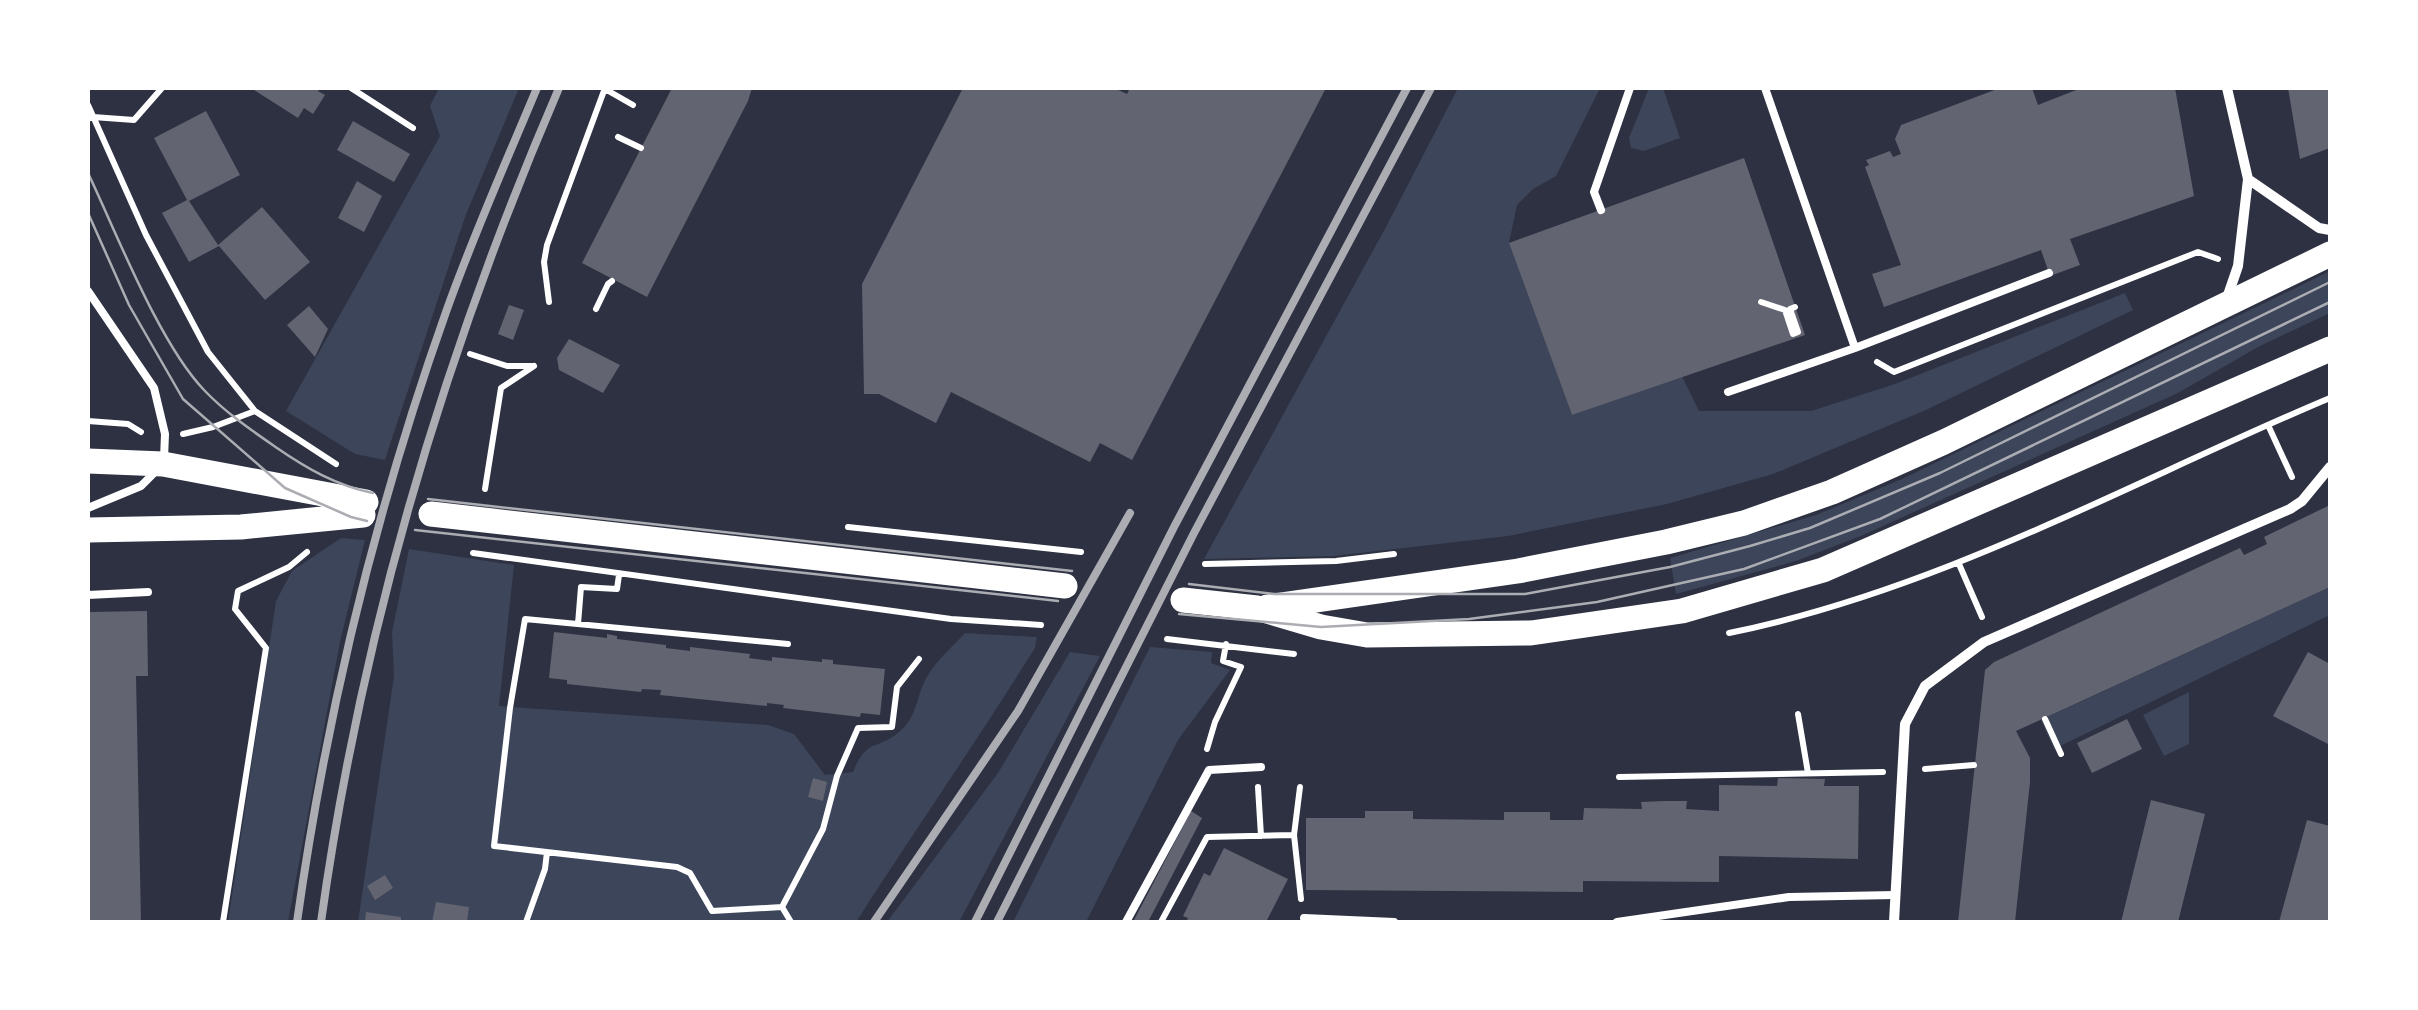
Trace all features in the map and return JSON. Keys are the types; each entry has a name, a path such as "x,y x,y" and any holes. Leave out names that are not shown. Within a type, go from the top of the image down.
{"main road":[{"path":"1257,608 1518,571 1744,523 1832,492 1944,442 2330,254"},
{"path":"1183,600 1257,608 1367,635 1530,632 1682,611 1823,570 2330,348"},
{"path":"88,461 163,464 365,509 241,527 88,530"},
{"path":"431,514 1065,586"}],"street":[{"path":"2225,306 2238,266 2248,180 2228,88"},
{"path":"2248,180 2319,228 2330,230"},
{"path":"1894,922 1905,724 1925,686 1984,642 2302,501 2330,467"}],"lane":[{"path":"1600,210 1594,192 1630,88"},
{"path":"1764,88 1855,348"},
{"path":"1728,392 1855,348 2049,272"},
{"path":"88,290 154,388 164,434 163,464 141,486 88,508"},
{"path":"88,595 148,592"},
{"path":"1126,922 1209,770 1261,767"},
{"path":"1617,922 1687,915 1790,897 1894,894"},
{"path":"1304,918 1394,922"}],"path":[{"path":"90,118 134,120 162,88"},
{"path":"351,88 413,128"},
{"path":"549,302 546,244 605,88 633,105"},
{"path":"88,105 90,118 146,236 208,352 256,412 346,472"},
{"path":"618,137 642,148"},
{"path":"1855,348 1894,372 2198,252 2238,266"},
{"path":"596,309 612,281"},
{"path":"1761,302 1784,310 1793,334 1798,332 1790,308 1795,307"},
{"path":"470,354 507,366 534,366 501,388 485,490"},
{"path":"88,421 128,424 139,432 187,434 256,412"},
{"path":"2268,424 2302,501"},
{"path":"223,922 266,648 235,610 238,591 288,568 314,546"},
{"path":"469,552 951,618 1041,625"},
{"path":"1205,564 1336,561 1412,552"},
{"path":"1959,564 1975,598"},
{"path":"578,624 581,587 616,589 620,575"},
{"path":"782,907 712,911 690,873 677,866 494,846 503,754 525,619 788,644"},
{"path":"1215,722 1242,667 1223,661 1226,644"},
{"path":"782,907 823,829 836,776 858,728 892,727 897,687 919,660"},
{"path":"1798,714 1808,773"},
{"path":"2045,718 2062,754"},
{"path":"1618,777 1974,766"},
{"path":"1300,787 1294,836 1304,918"},
{"path":"1260,814 1262,836"},
{"path":"1162,922 1207,837 1294,836"},
{"path":"526,922 546,852"},
{"path":"782,907 791,922"}],"shaded area":[{"path":"439,88 519,88 465,217 385,460 355,454 286,411 440,136 430,106"},
{"path":"1458,88 1600,88 1556,176 1533,189 1517,205 1509,243 1572,415 1682,376 1699,411 1811,411 1895,384 2125,293 2133,310 1926,410 1773,474 1667,504 1508,536 1334,556 1204,559"},
{"path":"1649,88 1663,88 1680,138 1644,151 1631,148 1629,138"},
{"path":"2330,271 2330,313 2260,346 2178,393 1861,536 1796,561 1676,594 1670,558 1816,515 1902,479"},
{"path":"341,538 365,540 340,642 288,922 228,922 276,601 292,571"},
{"path":"409,549 514,565 499,706 768,725 794,734 825,775 853,772 868,749 905,726 928,675 965,633 1037,637 1035,648 1013,683 856,922 358,922 394,676 392,632"},
{"path":"2330,587 2330,615 2054,749 2041,720"},
{"path":"1150,647 1212,652 1211,663 1230,670 1178,740 1086,922 1013,922"},
{"path":"1070,652 1100,656 959,922 887,922 998,773"},
{"path":"2189,692 2189,744 2164,756 2143,715"}],"building":[{"path":"251,88 320,88 318,91 325,95 313,114 304,108 298,118"},
{"path":"672,88 752,88 647,297 582,263"},
{"path":"963,88 1114,88 1127,94 1130,88 1326,88 1132,460 1100,443 1090,462 951,392 936,423 879,394 864,394 862,284"},
{"path":"2000,88 2032,88 2038,105 2081,88 2175,88 2194,196 2070,239 2080,265 2050,276 2041,250 1884,307 1872,274 1901,265 1865,167 1869,165 1866,160 1890,151 1893,157 1901,154 1895,139 1901,125"},
{"path":"2288,88 2330,88 2330,148 2300,159"},
{"path":"206,111 240,175 189,201 218,245 262,207 310,262 265,300 219,246 189,262 162,213 187,200 154,138"},
{"path":"353,121 410,154 394,182 337,150"},
{"path":"1744,158 1805,335 1572,415 1509,243"},
{"path":"357,181 382,196 364,232 338,218"},
{"path":"509,305 524,310 513,340 498,334"},
{"path":"309,306 328,329 315,357 287,325"},
{"path":"569,339 620,365 603,393 559,370 557,358"},
{"path":"2330,505 2330,587 2016,731 2030,758 2030,782 2015,922 1958,922 1985,670 1994,662 2240,548 2244,555 2267,544 2264,537"},
{"path":"147,611 148,676 136,676 141,922 88,922 88,612"},
{"path":"554,632 607,638 607,634 666,648 750,654 749,658 772,661 772,657 822,659 833,660 833,664 885,669 880,715 861,713 860,717 767,703 660,695 661,690 641,692 567,684 567,680 549,678"},
{"path":"2308,652 2330,664 2328,744 2273,716"},
{"path":"2127,719 2142,749 2092,773 2077,743"},
{"path":"813,778 827,782 823,801 808,797"},
{"path":"1778,778 1825,779 1824,786 1859,786 1858,859 1719,856 1719,882 1583,881 1583,892 1306,890 1306,818 1365,818 1365,811 1413,811 1413,819 1504,820 1504,812 1550,812 1550,820 1583,820 1584,808 1642,809 1641,802 1664,801 1687,801 1686,809 1719,811 1719,785 1777,786"},
{"path":"2151,800 2205,814 2178,922 2121,922"},
{"path":"1191,811 1202,818 1148,922 1133,922"},
{"path":"2307,820 2330,826 2330,922 2279,922"},
{"path":"1224,848 1288,879 1266,922 1186,922 1188,918 1183,916 1204,873 1210,876"},
{"path":"385,875 393,888 375,900 367,886"},
{"path":"436,902 469,907 467,922 432,922"},
{"path":"366,912 401,917 401,922 365,922"}],"tram line":[{"path":"88,173 155,317 204,390 239,421 299,462 334,481 373,493"},
{"path":"88,213 129,305 183,399 285,488 367,521"},
{"path":"1189,584 1274,594 1525,594 1670,567 1750,546 1810,528 1940,473 2330,282"},
{"path":"1179,614 1321,627 1469,619 1597,602 1744,569 1880,519 2330,302"},
{"path":"428,499 1072,571"},
{"path":"415,530 1058,601"}],"railway":[{"path":"297,922 338,690 397,461 456,284 537,88"},
{"path":"321,922 359,708 412,497 479,290 559,88"},
{"path":"975,922 1174,527 1407,88"},
{"path":"997,922 1194,533 1431,88"},
{"path":"874,922 1018,711 1130,513"}]}
